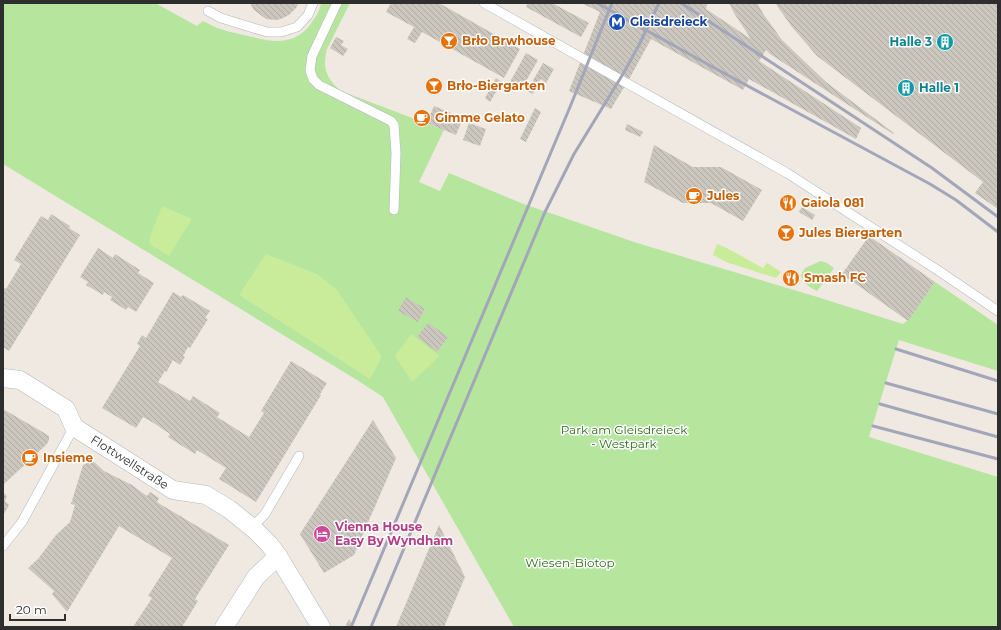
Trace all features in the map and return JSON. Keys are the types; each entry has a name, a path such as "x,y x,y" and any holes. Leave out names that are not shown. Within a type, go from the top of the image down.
{"street":[{"path":"3,378 20,380 66,409 74,427"},
{"name":"Flottwellstraße","path":"74,427 173,490 206,494 229,509 252,527 269,544 278,556 320,627"},
{"path":"224,627 256,577 278,556"}],"lane":[{"path":"208,10 221,18 250,27 267,32 281,32 297,27 308,15 313,3"},
{"path":"337,3 312,56 310,70 313,79 319,85 391,121 394,125 396,153 394,210"},
{"path":"484,3 787,173 998,311"},
{"path":"3,546 22,522 74,427"},
{"path":"252,527 265,514 299,456"}],"green space":[{"name":"Park am Gleisdreieck - Westpark","path":"3,3 155,3 197,26 203,21 227,31 271,41 280,41 296,37 303,32 310,25 320,9 321,3 350,3 327,49 325,62 326,72 332,82 341,91 444,130 419,182 440,191 449,173 521,203 637,243 903,324 908,320 935,282 998,325 998,371 899,340 869,437 998,477 998,627 514,627 383,397 3,164"},
{"path":"162,206 192,219 169,256 151,245 149,242"},
{"path":"717,244 763,268 767,263 781,272 776,278 726,262 713,255"},
{"path":"266,254 317,274 337,290 382,357 370,379 239,295"},
{"path":"821,261 834,268 817,291 807,285 801,275 805,268"},
{"path":"411,334 440,356 412,382 395,356"}],"building":[{"path":"250,3 299,3 289,15 276,20 266,19 254,10"},
{"path":"391,3 439,3 520,49 504,78 422,32 415,43 407,39 414,27 386,12"},
{"path":"528,3 552,3 589,23 581,37 526,7"},
{"path":"581,3 706,3 706,9 751,39 729,3 757,3 782,40 826,82 894,133 893,134 766,50 759,61 861,128 856,139 749,79 743,90 651,39 611,109 569,91 600,12"},
{"path":"775,3 998,3 998,209 975,193 983,182 817,56 792,27"},
{"path":"336,37 344,41 341,45 348,49 343,56 330,48"},
{"path":"526,53 538,60 522,88 510,82"},
{"path":"543,63 554,69 546,83 541,79 533,94 527,91"},
{"path":"496,78 502,82 490,102 485,98"},
{"path":"434,106 463,118 456,135 427,123"},
{"path":"535,108 541,112 526,142 520,139"},
{"name":"Gimme Gelato","path":"419,112 429,116 426,123 416,119"},
{"path":"469,123 486,129 480,146 463,140"},
{"path":"627,124 643,132 640,137 625,130"},
{"path":"654,145 693,167 721,167 762,190 743,221 711,203 683,203 644,182"},
{"name":"Gaiola 081","path":"783,197 796,204 793,209 780,202"},
{"path":"802,207 815,215 812,220 799,212"},
{"path":"51,214 70,226 69,228 80,235 9,351 3,347 3,287 6,289 21,264 14,260 41,216 48,220"},
{"path":"869,236 935,282 908,321 842,274"},
{"path":"98,248 113,258 115,254 140,270 138,273 154,283 136,312 128,307 126,310 110,300 112,297 104,292 103,295 86,285 88,282 80,277"},
{"path":"173,292 181,297 183,295 210,311 205,318 208,319 190,348 188,347 183,356 185,357 180,365 173,360 167,372 165,371 158,382 190,401 193,396 220,413 217,417 249,437 264,413 261,411 291,361 327,383 256,502 219,479 226,468 197,450 195,454 168,437 170,434 152,422 143,417 136,428 102,408 140,346 137,344 142,335 146,338"},
{"path":"406,297 425,309 418,322 398,311"},
{"path":"428,323 448,337 437,352 417,337"},
{"path":"3,409 49,436 49,440 47,444 3,485"},
{"path":"373,420 396,458 354,555 324,573 300,534"},
{"path":"92,460 104,471 132,485 147,496 150,492 159,498 157,502 229,545 195,599 198,601 182,627 133,627 152,598 148,596 172,558 119,526 67,612 52,594 54,591 28,568 38,559 56,535 70,522 75,505 71,504 83,465"},
{"path":"3,492 7,496 5,501 9,505 3,516"},
{"path":"439,525 465,577 444,627 396,627"},
{"path":"349,619 354,627 345,627"}],"railway":[{"path":"597,3 930,184 956,200 998,232"},
{"path":"352,625 570,107 612,3"},
{"path":"371,627 545,212 574,154 639,45 659,3"},
{"path":"681,3 932,168 998,217"},
{"path":"896,349 998,381"},
{"path":"886,383 998,414"},
{"path":"880,404 998,437"},
{"path":"873,426 998,459"}],"place":[{"name":"Gleisdreieck","path":"617,22"},
{"name":"Brło Brwhouse","path":"449,41"},
{"name":"Halle 3","path":"945,42"},
{"name":"Brło-Biergarten","path":"434,86"},
{"name":"Halle 1","path":"906,88"},
{"name":"Gimme Gelato","path":"422,118"},
{"name":"Jules","path":"694,196"},
{"name":"Gaiola 081","path":"788,203"},
{"name":"Jules Biergarten","path":"786,233"},
{"name":"Smash FC","path":"791,278"},
{"name":"Insieme","path":"30,458"},
{"name":"Vienna House Easy By Wyndham","path":"322,534"}],"park label":[{"name":"Wiesen-Biotop","path":"570,563"}]}
